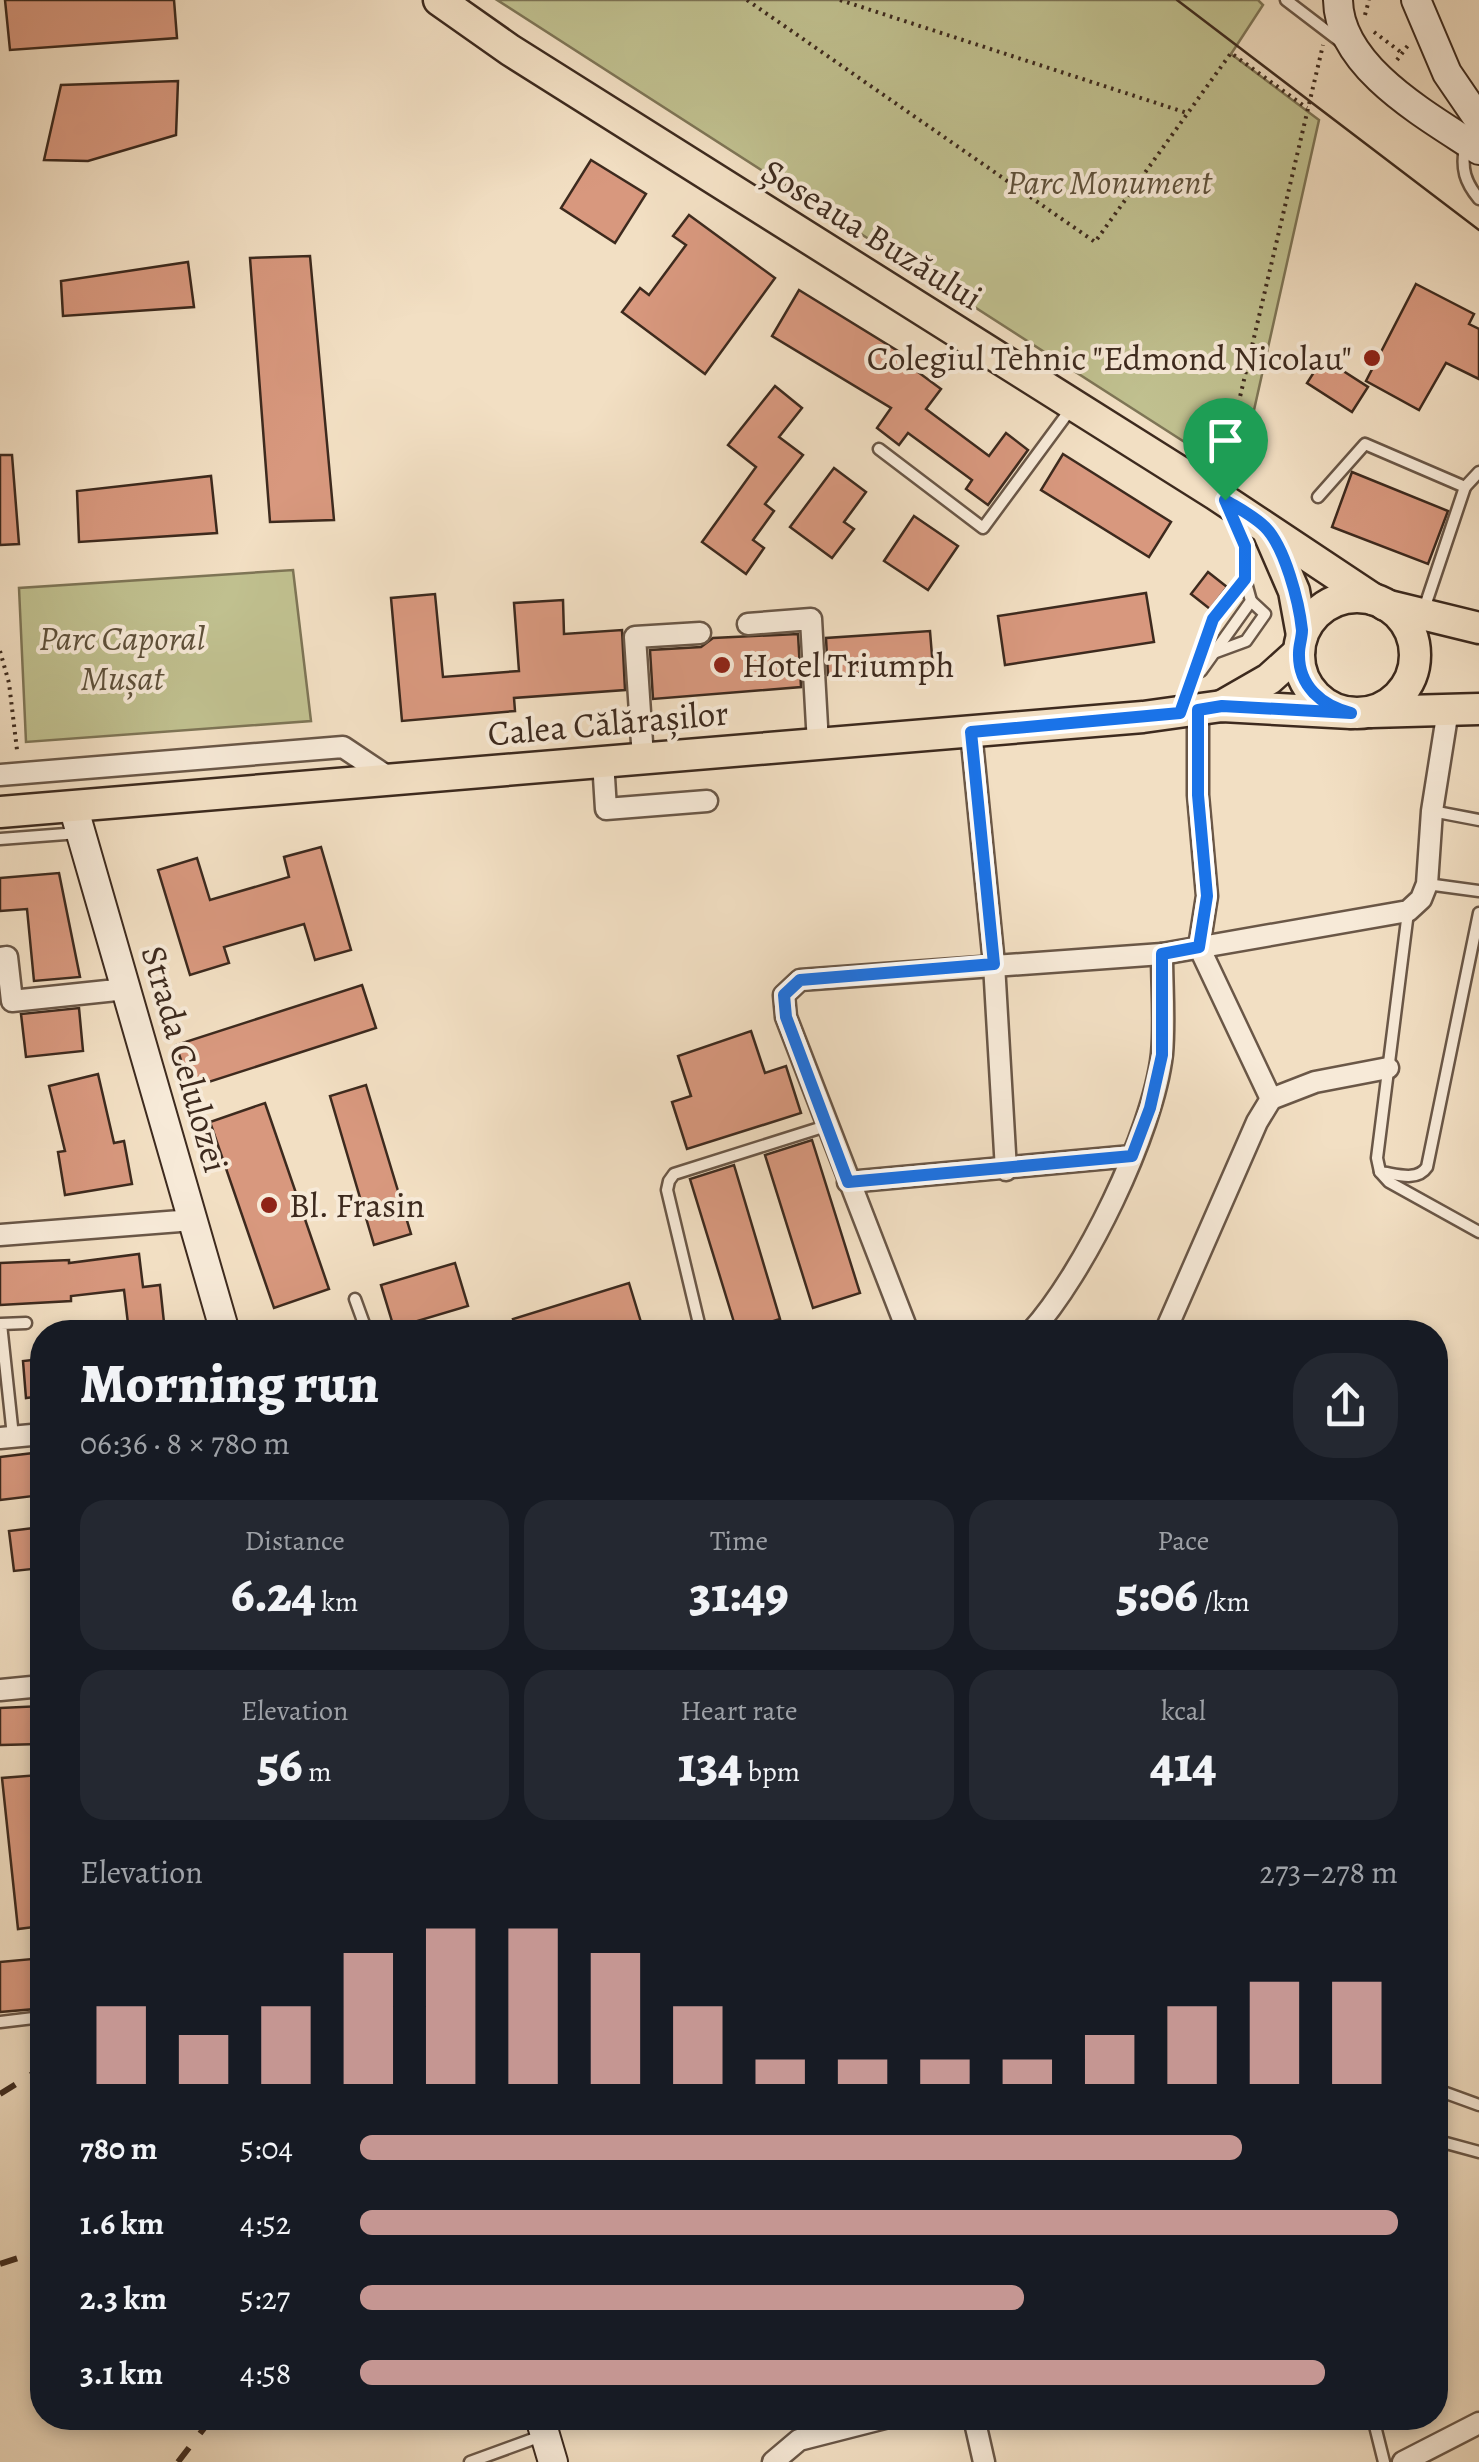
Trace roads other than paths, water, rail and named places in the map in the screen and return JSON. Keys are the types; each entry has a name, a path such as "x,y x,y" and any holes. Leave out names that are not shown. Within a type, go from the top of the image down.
{"main road":[{"name":"Șoseaua Buzăului","path":"439,0 510,50 1074,405 1224,487 1266,528 1379,602"},
{"path":"1266,528 1294,591 1301,670 1308,686 1334,709 1360,713 1384,707 1409,681 1414,645 1408,628 1379,602"},
{"path":"1300,644 1311,620 1324,607 1341,600 1379,602 1479,628"},
{"name":"Calea Călărașilor","path":"1198,703 1269,679 1300,644"},
{"name":"Calea Călărașilor","path":"0,812 77,820 390,779 971,732 1198,703 1360,713 1479,709"}],"street":[{"path":"1338,0 1340,19 1354,52 1382,80 1475,137"},
{"path":"1416,0 1475,137"},
{"path":"748,624 811,619 818,744"},
{"path":"643,758 635,637 700,632"},
{"path":"1198,703 1198,795 1207,896 1199,947 1271,1100"},
{"path":"903,1320 786,1017 784,995 800,980 1162,954 1408,911 1421,899 1426,884 1432,811 1448,710"},
{"path":"971,732 994,964 1006,1170"},
{"path":"0,775 343,747 390,779"},
{"path":"603,761 606,809 707,801"},
{"name":"Strada Celulozei","path":"77,820 221,1320"},
{"path":"1042,1320 1070,1284 1132,1156 1150,1108 1162,1055 1162,954"},
{"path":"0,958 7,957 12,1001 126,989"},
{"path":"1170,1320 1257,1122 1271,1100 1314,1082 1388,1068"},
{"path":"848,1182 1132,1156"},
{"path":"0,1235 192,1220"},
{"path":"0,1690 30,1687"},
{"path":"1403,2462 1479,2423"},
{"path":"773,2462 799,2440 838,2430"},
{"path":"977,2430 984,2462"}],"lane":[{"path":"1286,0 1354,52"},
{"path":"1475,137 1462,166 1468,186 1479,200"},
{"path":"879,448 983,528 1074,405"},
{"path":"1318,497 1364,444 1465,487"},
{"path":"1422,614 1465,487 1479,472"},
{"path":"1214,653 1246,641 1265,614 1251,602 1245,579 1245,546 1224,487"},
{"path":"1198,703 1213,619 1245,579"},
{"path":"1198,703 1214,653 1251,602"},
{"path":"1432,811 1479,820"},
{"path":"0,839 77,820"},
{"path":"1426,884 1479,891"},
{"path":"1408,911 1377,1158 1380,1172 1388,1182 1479,1232"},
{"path":"1380,1172 1415,1176 1427,1167 1479,913"},
{"path":"698,1320 668,1181 674,1174 826,1126"},
{"path":"355,1299 363,1320"},
{"path":"7,1438 1,1324 26,1323"},
{"path":"0,2022 30,2018"},
{"path":"1448,2093 1479,2105"},
{"path":"1448,2144 1479,2152"},
{"path":"1376,2430 1384,2462"},
{"path":"470,2462 546,2438"}],"tram line":[{"path":"1177,0 1479,230"}],"railway":[{"path":"0,2094 30,2075"},
{"path":"0,2264 30,2254"},
{"path":"178,2462 203,2430"}],"place":[{"name":"Colegiul Tehnic \"Edmond Nicolau\"","path":"1372,358"},
{"name":"Hotel Triumph","path":"722,665"},
{"name":"Bl. Frasin","path":"269,1205"}],"park label":[{"name":"Parc Monument","path":"1109,182"},
{"name":"Parc Caporal Mușat","path":"122,658"}]}
